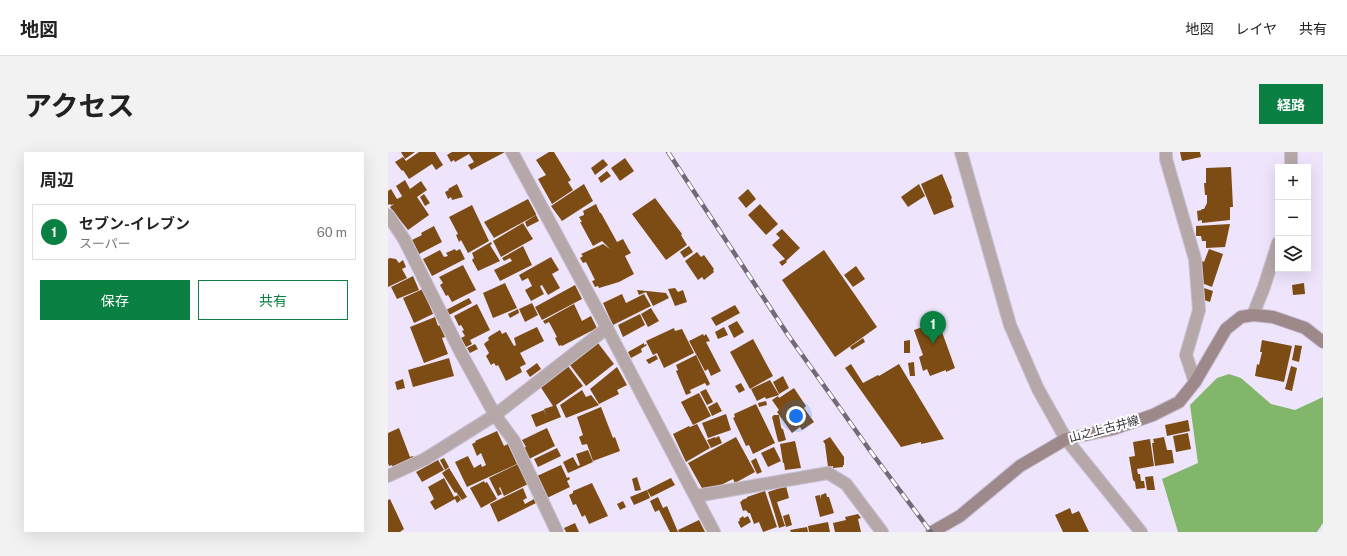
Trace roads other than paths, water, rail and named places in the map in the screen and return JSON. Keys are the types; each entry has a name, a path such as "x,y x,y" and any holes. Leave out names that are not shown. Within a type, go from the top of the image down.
{"main road":[{"name":"山之上古井線","path":"932,532 960,516 1020,466 1066,439 1113,429 1153,415 1179,402 1195,382 1226,328 1241,317 1253,315 1273,316 1305,328 1323,342"}],"street":[{"path":"512,152 607,328 714,532"},
{"path":"961,152 1010,325 1038,389 1066,439 1141,532"},
{"path":"1166,152 1166,158 1195,259 1199,310 1186,355 1195,382"},
{"path":"1291,152 1291,164"},
{"path":"388,216 404,240 461,353 495,415 514,441 557,532"},
{"path":"1253,315 1275,252"},
{"path":"388,476 425,459 495,415 607,328"},
{"path":"696,496 828,473 846,484 882,532"}],"railway":[{"path":"668,152 788,335 871,452 931,532"}],"place":[{"name":"セブン-イレブン","path":"933,344"}]}
